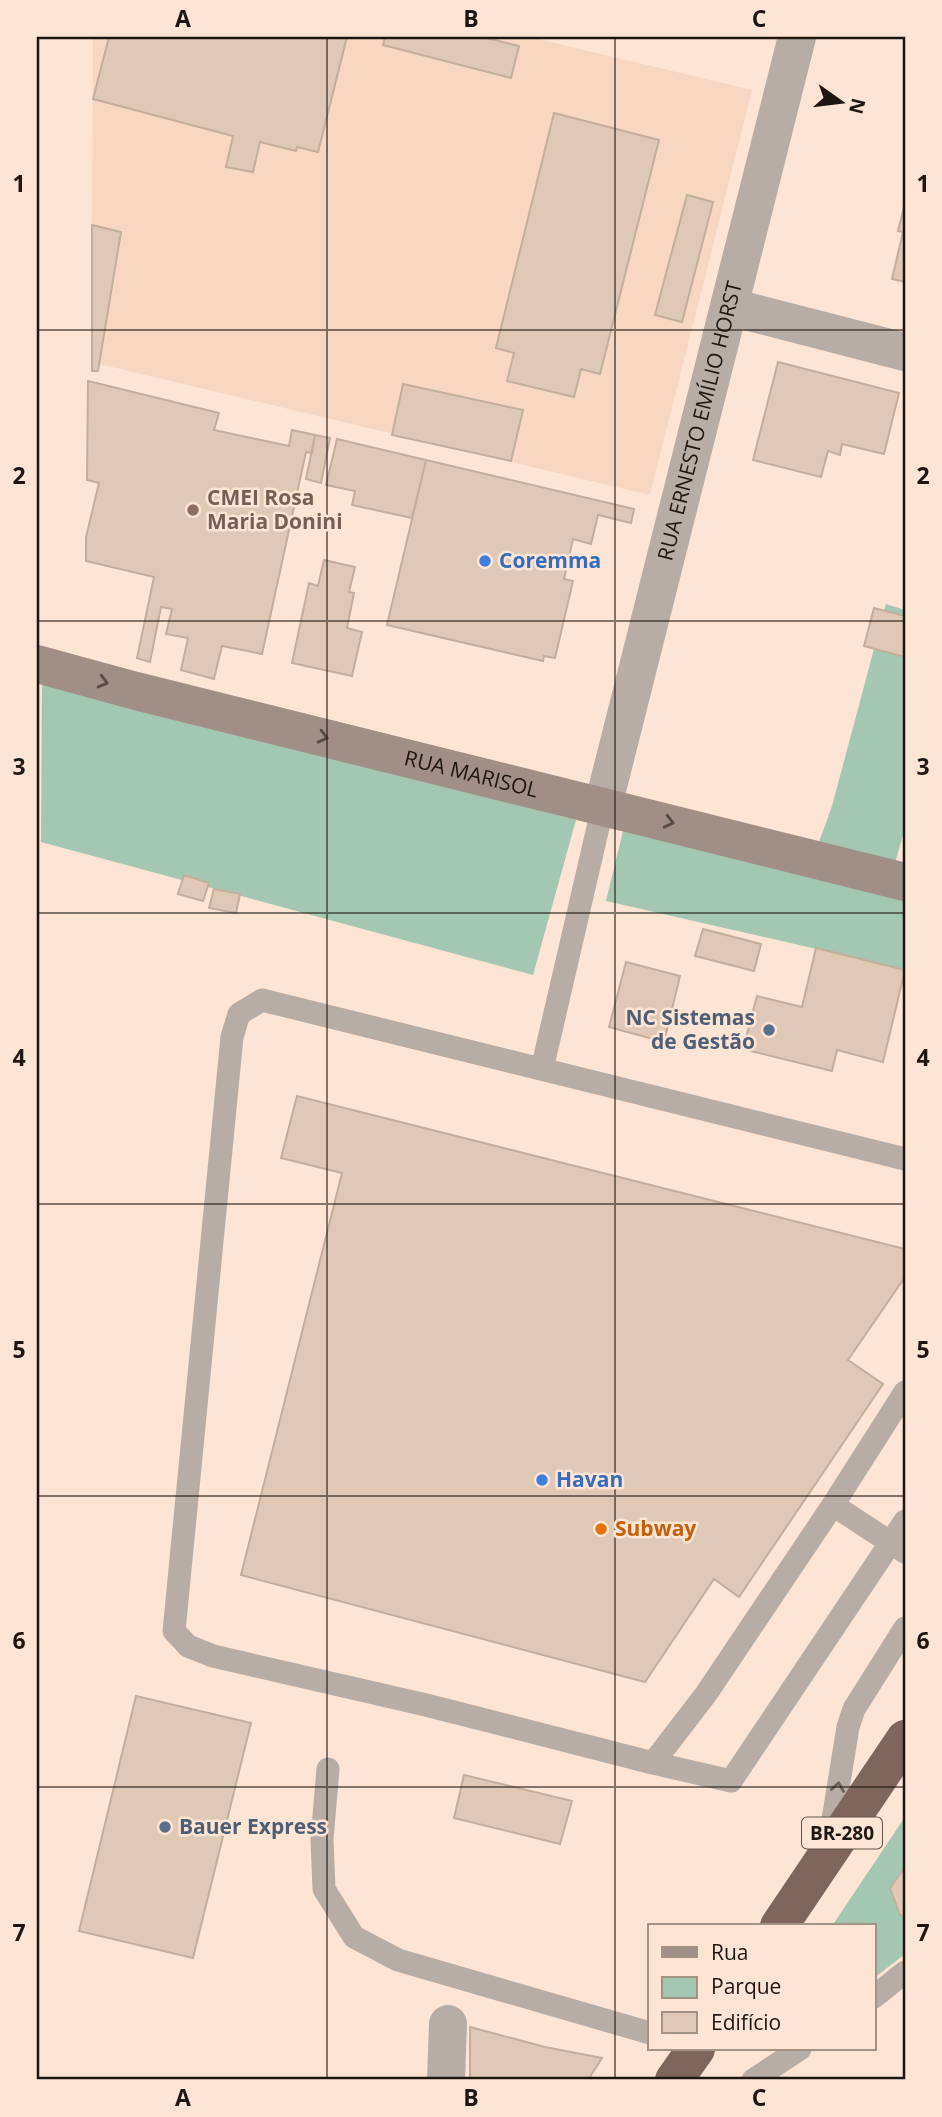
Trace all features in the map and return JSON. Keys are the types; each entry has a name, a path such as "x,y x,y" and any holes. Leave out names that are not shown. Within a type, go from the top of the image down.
{"highway":[{"name":"BR-280","path":"780,1924 905,1739"},
{"path":"674,2080 695,2050"}],"street":[{"name":"RUA ERNESTO EMÍLIO HORST","path":"603,806 796,37"},
{"path":"730,307 905,352"},
{"name":"RUA MARISOL","path":"37,664 905,882"},
{"path":"446,2080 448,2024"}],"lane":[{"path":"542,1069 603,806"},
{"path":"905,1159 262,1000 239,1014 232,1037 174,1631 188,1646 213,1656 426,1705 731,1781 898,1547 905,1521"},
{"path":"653,1763 706,1694 905,1392"},
{"path":"833,1505 898,1547"},
{"path":"827,1855 853,1709 905,1628"},
{"path":"328,1769 322,1839 324,1889 354,1937 398,1960 648,2032"},
{"path":"876,1995 905,1972"},
{"path":"754,2080 799,2050"}],"shaded area":[{"path":"93,37 529,37 752,90 650,495 91,362"}],"green space":[{"path":"886,604 905,610 905,828 895,863 819,842 832,806"},
{"path":"42,681 576,820 533,975 41,842"},
{"path":"624,827 905,900 904,969 606,901"},
{"path":"905,1817 905,1954 876,1976 876,1924 833,1924"}],"building":[{"path":"109,37 347,37 318,152 297,147 296,151 260,142 253,172 226,167 233,136 93,99"},
{"path":"385,37 482,37 519,46 511,78 383,45"},
{"path":"554,113 659,140 600,374 581,369 574,397 507,381 514,353 496,348"},
{"path":"687,195 713,202 682,322 655,315"},
{"path":"905,203 905,282 892,279 903,232 898,231"},
{"path":"92,225 121,232 98,371 92,371"},
{"path":"778,362 899,393 884,454 842,444 840,455 828,451 821,477 753,460"},
{"name":"CMEI Rosa Maria Donini","path":"88,381 219,413 214,430 289,446 292,430 315,435 312,453 306,452 262,654 222,646 214,679 181,670 188,638 166,634 172,609 161,607 150,662 137,658 154,577 86,561 86,537 99,483 87,480"},
{"path":"403,384 523,410 511,461 392,435"},
{"path":"315,435 330,438 321,483 306,479"},
{"path":"337,439 426,460 412,518 352,505 355,491 326,485"},
{"name":"Coremma","path":"426,460 634,509 631,523 598,515 591,544 573,539 564,579 573,581 555,658 544,656 543,661 387,625"},
{"path":"324,560 355,567 349,592 354,593 347,628 362,632 352,676 292,663 309,583 318,586"},
{"path":"874,608 905,616 905,657 864,646"},
{"path":"184,875 209,883 203,901 178,894"},
{"path":"214,889 240,894 236,913 209,908"},
{"path":"703,929 761,944 754,971 695,956"},
{"path":"816,948 905,970 883,1062 837,1050 832,1071 743,1049 757,996 802,1007"},
{"path":"626,962 680,976 664,1042 609,1027"},
{"name":"Havan","path":"297,1096 905,1249 905,1277 848,1360 883,1384 739,1597 714,1579 645,1682 241,1575 342,1173 281,1158"},
{"name":"Bauer Express","path":"136,1696 251,1723 193,1958 79,1931"},
{"path":"464,1775 572,1801 560,1844 454,1818"},
{"path":"905,1867 905,1916 900,1915 890,1888"},
{"path":"470,2027 545,2047 602,2058 588,2080 470,2080"}],"place":[{"name":"CMEI Rosa Maria Donini","path":"193,510"},
{"name":"Coremma","path":"485,561"},
{"name":"NC Sistemas de Gestão","path":"769,1030"},
{"name":"Havan","path":"542,1480"},
{"name":"Subway","path":"601,1529"},
{"name":"Bauer Express","path":"165,1827"}]}
